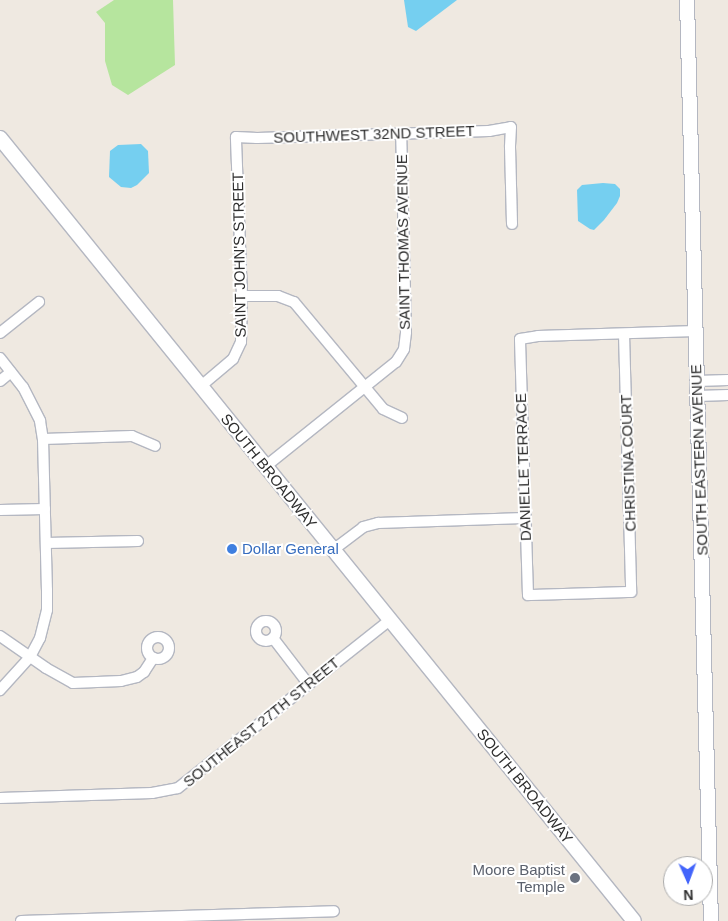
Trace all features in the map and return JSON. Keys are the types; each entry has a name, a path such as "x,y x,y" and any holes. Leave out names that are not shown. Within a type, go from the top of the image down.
{"street":[{"name":"SOUTH EASTERN AVENUE","path":"687,0 711,921"},
{"name":"SOUTHWEST 32ND STREET","path":"236,136 256,138 489,131 511,128 512,224"},
{"name":"SAINT THOMAS AVENUE","path":"266,466 396,362 401,355 405,342 401,133"},
{"name":"SAINT JOHN'S STREET","path":"201,386 226,366 238,351 241,342 242,296 236,136"},
{"name":"SOUTH BROADWAY","path":"2,143 634,921"},
{"path":"242,296 278,296 294,302 383,408 402,418"},
{"path":"0,333 39,302"},
{"path":"624,334 696,331"},
{"name":"DANIELLE TERRACE","path":"528,595 524,518 520,339 538,336 624,334"},
{"name":"CHRISTINA COURT","path":"528,595 631,592 624,334"},
{"path":"0,358 32,402 40,421 43,439 47,610 44,627 30,657 0,690"},
{"path":"0,381 11,372"},
{"path":"697,381 728,380"},
{"path":"698,396 728,395"},
{"path":"43,439 132,436 155,446"},
{"path":"0,510 45,509"},
{"path":"333,550 363,527 378,522 524,518"},
{"path":"46,543 138,541"},
{"name":"SOUTHEAST 27TH STREET","path":"0,798 152,793 178,788 390,620"},
{"path":"0,636 60,676 78,683 122,681 137,677 144,672 153,658"},
{"path":"273,638 308,685"},
{"path":"21,921 266,917 334,911"}],"green space":[{"path":"114,0 173,0 175,65 128,95 112,85 105,61 105,23 96,12"}],"water":[{"path":"404,0 457,0 416,31 408,27"},
{"path":"141,144 148,151 149,173 137,185 131,188 121,187 109,177 110,151 118,145"},
{"path":"615,184 620,189 620,196 604,220 594,230 578,221 577,190 582,185"}],"place":[{"name":"Dollar General","path":"232,549"},
{"name":"Moore Baptist Temple","path":"575,878"}]}
